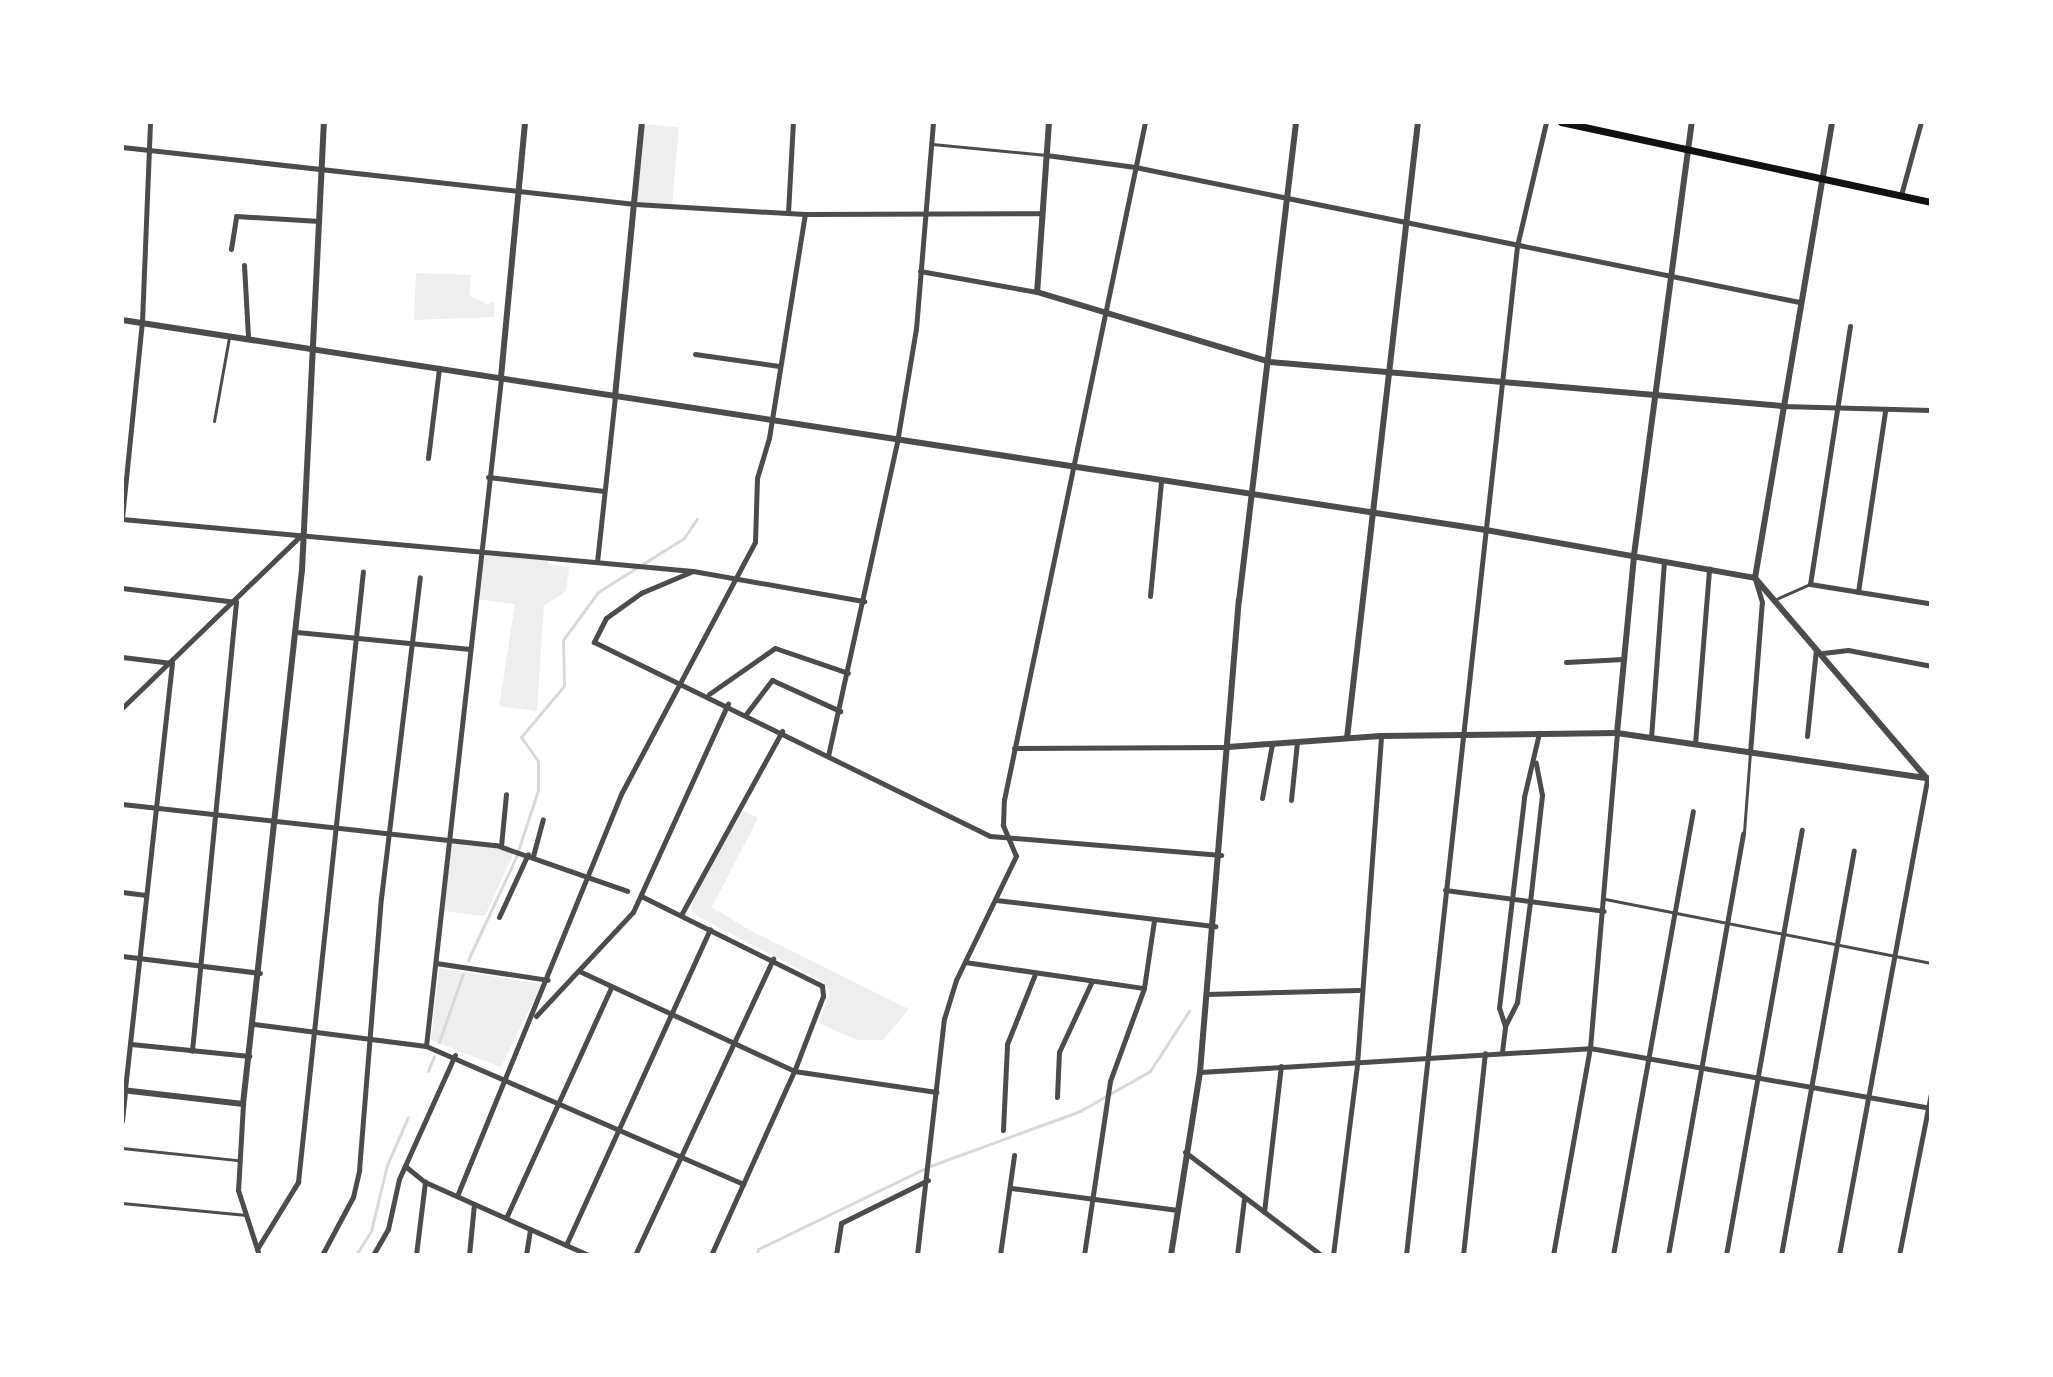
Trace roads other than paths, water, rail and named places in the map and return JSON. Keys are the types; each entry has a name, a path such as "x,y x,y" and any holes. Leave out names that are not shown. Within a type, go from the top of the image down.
{"main road":[{"path":"1561,122 1931,202"}],"street":[{"path":"150,122 142,322 122,518 693,571 864,601"},
{"path":"258,1252 246,1215 237,1160 297,632 316,348 324,122"},
{"path":"426,1046 501,377 516,192 525,122"},
{"path":"597,562 642,122"},
{"path":"788,213 793,122"},
{"path":"828,756 897,442 920,271 933,122"},
{"path":"1037,292 1040,213 1049,122"},
{"path":"917,1255 930,1170 944,1019 965,962 1016,856 1008,837 1004,800 1103,309 1145,122"},
{"path":"1171,1255 1200,1072 1253,495 1296,122"},
{"path":"1347,738 1418,122"},
{"path":"1406,1255 1424,1057 1517,246 1546,122"},
{"path":"1553,1255 1590,1048 1634,555 1692,122"},
{"path":"1668,1255 1731,924 1743,834 1762,602 1755,578 1799,302 1832,122"},
{"path":"1903,196 1921,122"},
{"path":"932,144 1135,167 1799,302"},
{"path":"122,147 322,172 635,204 805,214 1040,213"},
{"path":"457,1196 505,1077 533,1020 585,876 679,681 756,539 757,478 805,214"},
{"path":"231,249 236,216 320,221"},
{"path":"244,265 248,337"},
{"path":"920,271 1037,292 1103,309 1270,362 1655,397 1885,411 1931,410"},
{"path":"122,320 230,334 897,442 1486,530 1755,578 1929,779"},
{"path":"1810,584 1850,326"},
{"path":"214,421 230,334"},
{"path":"695,354 779,366"},
{"path":"428,458 439,368"},
{"path":"1858,592 1885,411"},
{"path":"488,477 604,491"},
{"path":"1150,596 1161,481"},
{"path":"122,708 236,602 303,533"},
{"path":"1651,738 1664,561"},
{"path":"1695,744 1709,569"},
{"path":"258,1252 298,1182 363,571"},
{"path":"693,571 641,593 606,618 593,638 596,645 728,704 990,836 1221,855"},
{"path":"322,1255 353,1197 359,1170 381,898 420,577"},
{"path":"1774,600 1810,584 1927,603"},
{"path":"122,588 236,602"},
{"path":"192,1051 236,602"},
{"path":"297,632 470,649"},
{"path":"1807,736 1816,647"},
{"path":"708,695 775,648 848,673"},
{"path":"1823,653 1848,650 1931,666"},
{"path":"122,657 172,663"},
{"path":"1566,662 1623,659"},
{"path":"122,1121 172,663"},
{"path":"746,714 772,680 840,711"},
{"path":"533,1020 633,912 728,704"},
{"path":"681,915 782,731"},
{"path":"1505,1026 1499,1008 1524,797 1536,762 1539,733"},
{"path":"1014,748 1228,747 1381,736 1617,733 1929,779"},
{"path":"1333,1255 1357,1064 1359,990 1377,841 1381,736"},
{"path":"1291,800 1297,742"},
{"path":"1262,798 1272,744"},
{"path":"1502,1052 1505,1026 1517,1002 1530,902 1542,795 1536,762"},
{"path":"1839,1255 1929,779"},
{"path":"501,846 506,794"},
{"path":"122,804 389,831 501,846 627,891"},
{"path":"1613,1255 1693,811"},
{"path":"499,917 543,819"},
{"path":"1726,1255 1802,830"},
{"path":"1781,1255 1854,851"},
{"path":"1445,890 1604,911"},
{"path":"122,892 146,895"},
{"path":"641,896 817,981 823,996 794,1071 711,1255"},
{"path":"1604,899 1931,963"},
{"path":"996,900 1215,926"},
{"path":"1084,1255 1110,1081 1144,988 1154,920"},
{"path":"566,1245 710,929"},
{"path":"122,956 260,973"},
{"path":"635,1255 773,959"},
{"path":"965,962 1144,988"},
{"path":"436,963 548,980"},
{"path":"579,971 794,1071 936,1092"},
{"path":"1003,1130 1007,1044 1035,974"},
{"path":"1057,1097 1059,1052 1092,981"},
{"path":"506,1218 611,988"},
{"path":"1207,994 1359,990"},
{"path":"254,1024 369,1036 426,1046 455,1055 743,1184"},
{"path":"131,1044 250,1056"},
{"path":"1200,1072 1590,1048 1651,1056 1930,1108"},
{"path":"1463,1255 1485,1053"},
{"path":"373,1255 388,1229 405,1166 455,1055"},
{"path":"1264,1213 1281,1066"},
{"path":"124,1090 243,1104"},
{"path":"1899,1255 1931,1093"},
{"path":"122,1148 237,1160"},
{"path":"1185,1152 1321,1255"},
{"path":"1000,1255 1014,1155"},
{"path":"405,1166 425,1182 588,1255"},
{"path":"836,1255 841,1223 928,1180"},
{"path":"416,1255 425,1182"},
{"path":"1011,1188 1178,1210"},
{"path":"1237,1255 1244,1199"},
{"path":"122,1203 246,1215"},
{"path":"469,1255 474,1204"},
{"path":"526,1255 530,1229"},
{"path":"122,1254 129,1255"}],"waterway":[{"path":"468,960 516,857 538,790 538,761 521,737 564,686 563,640 598,592 684,538 697,519"},
{"path":"439,1042 463,974"},
{"path":"757,1255 758,1249 930,1166 1080,1111 1150,1071 1189,1011"},
{"path":"428,1071 434,1056"},
{"path":"356,1255 371,1231 387,1165 408,1117"}]}
